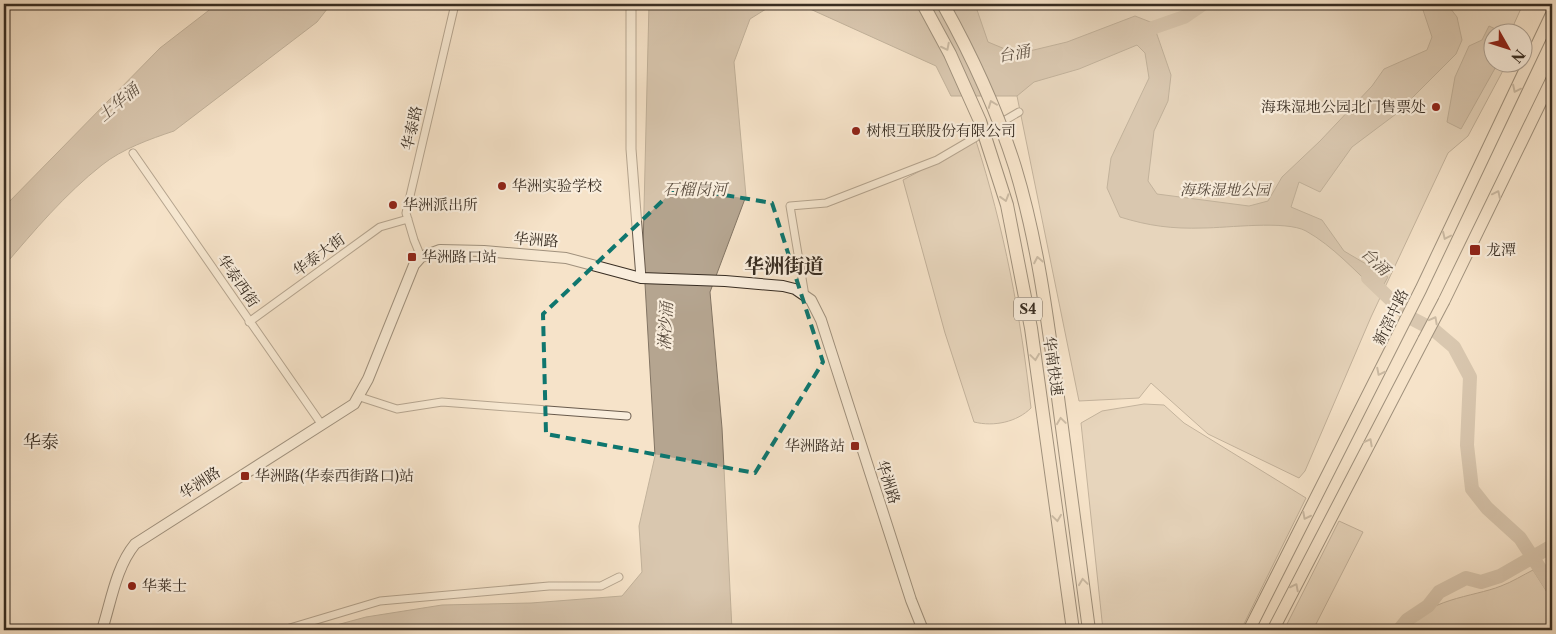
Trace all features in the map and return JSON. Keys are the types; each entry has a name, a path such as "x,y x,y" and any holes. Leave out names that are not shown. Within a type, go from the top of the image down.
{"highway":[{"name":"华南快速","path":"923,4 950,54 977,113 1007,205 1032,328 1073,630"},
{"name":"华南快速","path":"944,4 988,94 1015,168 1029,220 1049,332 1089,630"},
{"name":"新滘中路","path":"1249,630 1402,328 1552,13"},
{"path":"1273,630 1444,301 1552,79"}],"main road":[{"name":"华洲路","path":"102,630 127,553 135,544 346,410 360,396 414,265 421,256 446,250 566,258 642,278 724,281 783,286 795,289 805,296 810,300 821,320 908,591 923,630"}],"street":[{"name":"华泰路","path":"421,256 406,213 455,4"},
{"path":"631,4 631,149 642,278"},
{"path":"805,296 790,206 826,202 937,160 1019,112"},
{"name":"华泰西街","path":"133,153 322,425"},
{"name":"华泰大街","path":"249,322 380,227 408,219"},
{"path":"360,396 397,409 442,402 628,416"},
{"path":"283,630 380,601 549,586 601,586 619,577"}],"highlighted area":[{"path":"677,187 772,203 823,362 755,473 546,434 543,314"}],"green space":[{"name":"海珠湿地公园","path":"908,4 1523,4 1515,22 1484,22 1484,72 1502,72 1468,136 1448,153 1371,317 1305,471 1299,478 1208,434 1151,383 1139,398 1079,401 1017,96"},
{"path":"976,141 995,207 1017,306 1031,408 1012,420 989,424 974,422 945,333 903,180"},
{"path":"1144,404 1164,405 1184,423 1306,498 1241,630 1103,630 1081,423 1102,411"},
{"path":"1339,521 1363,532 1314,628 1317,630 1284,630"},
{"path":"1533,570 1552,600 1552,630 1410,630 1416,620 1437,605 1501,586"}],"water":[{"name":"土华涌","path":"217,4 331,4 317,22 174,131 127,149 88,176 38,226 4,266 4,207 160,48"},
{"name":"石榴岗河","path":"649,4 774,4 750,19 734,62 746,196 710,292 722,428 732,630 318,630 366,617 442,605 531,603 622,596 642,572 639,526 655,456 643,249"},
{"path":"799,4 975,4 988,42 1017,54 1067,42 1135,16 1153,23 1171,75 1168,101 1154,131 1148,181 1157,194 1249,206 1268,201 1282,177 1320,141 1372,86 1384,69 1427,50 1432,37 1421,4 1447,4 1457,17 1462,40 1456,54 1396,114 1352,147 1320,192 1299,182 1291,207 1322,220 1344,251 1388,277 1379,293 1326,244 1306,231 1297,228 1256,225 1181,228 1151,225 1120,217 1107,188 1111,158 1149,78 1145,53 1137,45 1079,69 1034,82 1017,96 951,96 936,66"},
{"path":"1484,36 1484,72 1493,72 1461,129 1447,122 1455,77 1469,46 1482,40"}],"waterway":[{"name":"台涌","path":"1138,33 1184,17 1203,4"},
{"name":"台涌","path":"1368,278 1409,317 1434,330 1454,347 1470,377 1467,445 1472,489 1487,508 1520,538 1552,587"},
{"path":"1399,630 1407,620 1428,606 1439,592 1466,578 1481,582 1500,576 1552,546"}],"place":[{"name":"海珠湿地公园北门售票处","path":"1436,107"},
{"name":"树根互联股份有限公司","path":"856,131"},
{"name":"华洲实验学校","path":"502,186"},
{"name":"华洲派出所","path":"393,205"},
{"name":"龙潭","path":"1475,250"},
{"name":"华洲路口站","path":"412,257"},
{"name":"华洲路站","path":"855,446"},
{"name":"华洲路(华泰西街路口)站","path":"245,476"},
{"name":"华莱士","path":"132,586"}],"district":[{"name":"华洲街道","path":"784,266"},
{"name":"华泰","path":"41,442"}],"water label":[{"name":"淋沙涌","path":"665,326"}]}
